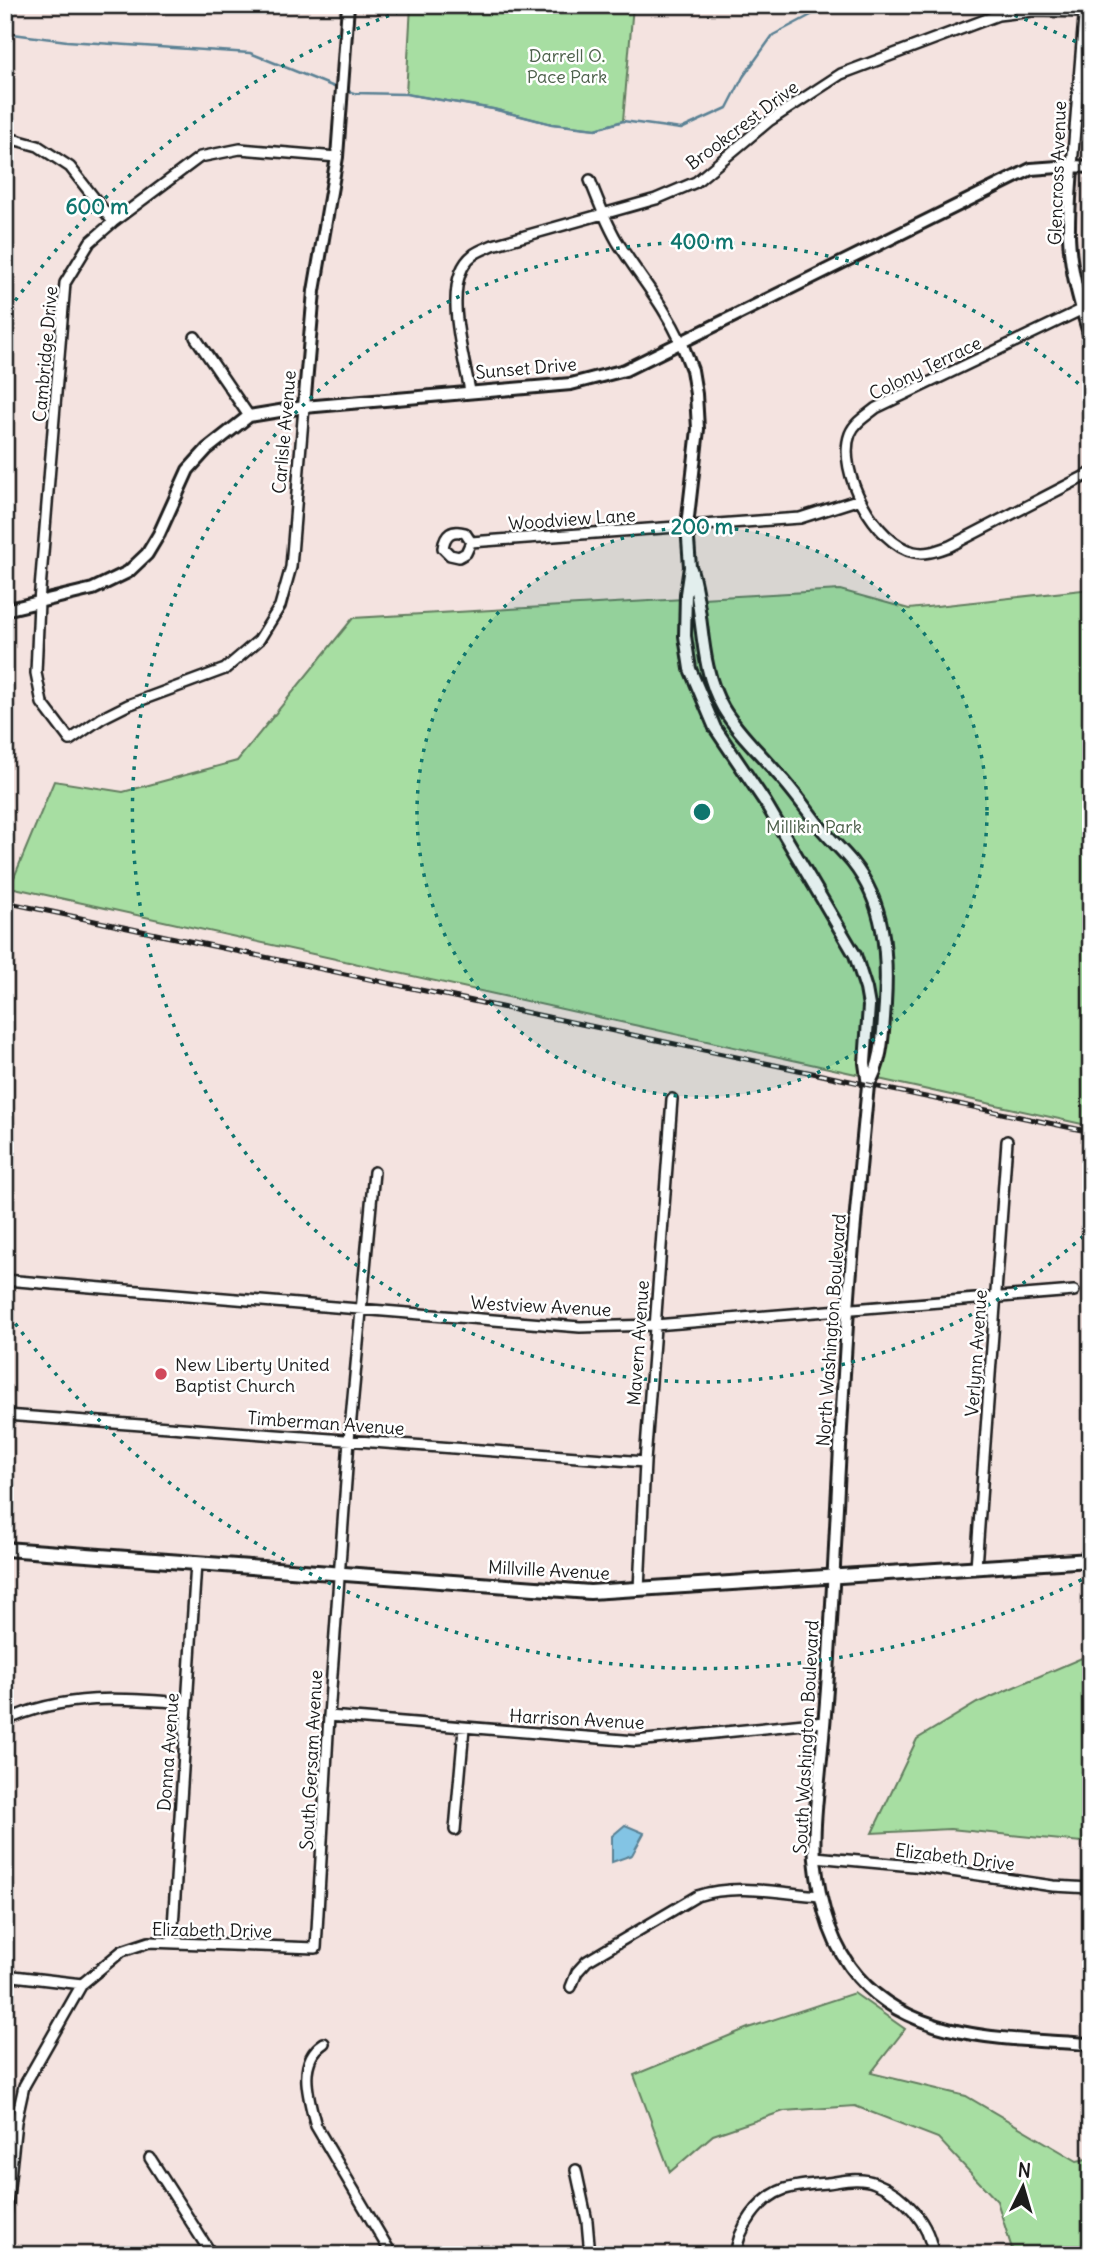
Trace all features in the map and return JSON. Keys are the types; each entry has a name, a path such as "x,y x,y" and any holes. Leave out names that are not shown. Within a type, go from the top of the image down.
{"main road":[{"name":"Millville Avenue","path":"5,1549 590,1592 1091,1560"}],"street":[{"name":"Carlisle Avenue","path":"70,740 102,718 128,705 225,669 259,640 280,606 291,566 314,291 337,157 348,5"},
{"name":"Glencross Avenue","path":"1084,9 1069,229 1081,310 1091,340"},
{"name":"Brookcrest Drive","path":"470,391 456,307 456,290 462,270 472,255 493,245 656,199 696,182 769,121 841,74 998,15 1084,9"},
{"path":"5,136 38,146 70,167 113,222"},
{"name":"Cambridge Drive","path":"70,740 42,703 38,690 39,602 65,283 90,242 200,157 240,149 337,157"},
{"name":"Sunset Drive","path":"5,610 93,589 128,572 146,554 159,534 188,470 207,449 249,416 304,407 571,384 625,370 1031,169 1091,167"},
{"name":"North Washington Boulevard","path":"590,180 603,214 618,242 659,300 692,370 698,429 687,526 690,567 685,636 690,669 715,728 800,858 855,955 869,1006 865,1063 867,1085 848,1310 832,1577"},
{"name":"Colony Terrace","path":"860,499 849,470 847,450 849,436 856,424 876,408 1081,310"},
{"path":"195,337 249,416"},
{"path":"860,499 882,534 895,545 926,554 950,546 1091,473"},
{"name":"Woodview Lane","path":"471,542 800,518 860,499"},
{"name":"North Washington Boulevard","path":"690,567 698,593 706,668 723,708 738,730 854,864 872,895 881,921 887,976 877,1069 867,1085"},
{"name":"Mavern Avenue","path":"639,1590 645,1462 672,1099"},
{"name":"Verlynn Avenue","path":"976,1567 1007,1141"},
{"name":"South Gersam Avenue","path":"316,1948 349,1440 374,1172"},
{"name":"Westview Avenue","path":"5,1280 580,1327 655,1325 1074,1291"},
{"name":"Timberman Avenue","path":"5,1415 645,1462"},
{"name":"Donna Avenue","path":"172,1943 196,1563"},
{"name":"South Washington Boulevard","path":"832,1577 815,1821 815,1857 820,1896 835,1941 858,1978 885,2001 921,2021 955,2031 992,2037 1091,2044"},
{"path":"5,1721 38,1707 76,1700 123,1698 187,1703"},
{"name":"Harrison Avenue","path":"329,1716 636,1741 824,1722"},
{"path":"455,1830 464,1728"},
{"name":"Elizabeth Drive","path":"815,1857 924,1867 1053,1886 1091,1888"},
{"path":"570,1987 577,1972 587,1961 697,1896 731,1889 820,1896"},
{"name":"Elizabeth Drive","path":"5,2224 16,2122 24,2086 82,1984 122,1951 149,1942 316,1948"},
{"path":"5,1975 82,1984"},
{"path":"324,2043 311,2055 308,2067 309,2102 316,2126 393,2255"},
{"path":"150,2158 212,2255"},
{"path":"576,2170 587,2221 590,2255"},
{"path":"736,2255 744,2228 754,2212 772,2195 785,2189 854,2179 874,2182 895,2193 911,2207 925,2229 933,2255"}],"green space":[{"name":"Darrell O. Pace Park","path":"411,5 633,5 623,121 596,129 552,124 493,109 406,94"},
{"name":"Millikin Park","path":"1091,589 1091,1126 10,887 54,781 123,792 237,761 353,618 840,590 909,609"},
{"path":"1091,1654 1091,1843 950,1829 872,1833 917,1739 977,1703"},
{"path":"854,1993 905,2029 871,2073 966,2096 1077,2161 1091,2158 1091,2255 1012,2255 997,2201 938,2138 855,2106 784,2111 713,2135 670,2172 634,2075 748,2028"}],"water":[{"path":"625,1825 644,1833 632,1855 612,1862 612,1836"}],"waterway":[{"path":"344,90 354,93 406,94 493,109 552,124 596,129 623,121 681,129 727,108 743,77 773,35 830,5"},
{"path":"5,33 67,41 250,53 337,88"}],"railway":[{"path":"5,902 1091,1132"}],"place":[{"name":"New Liberty United Baptist Church","path":"161,1374"}]}
